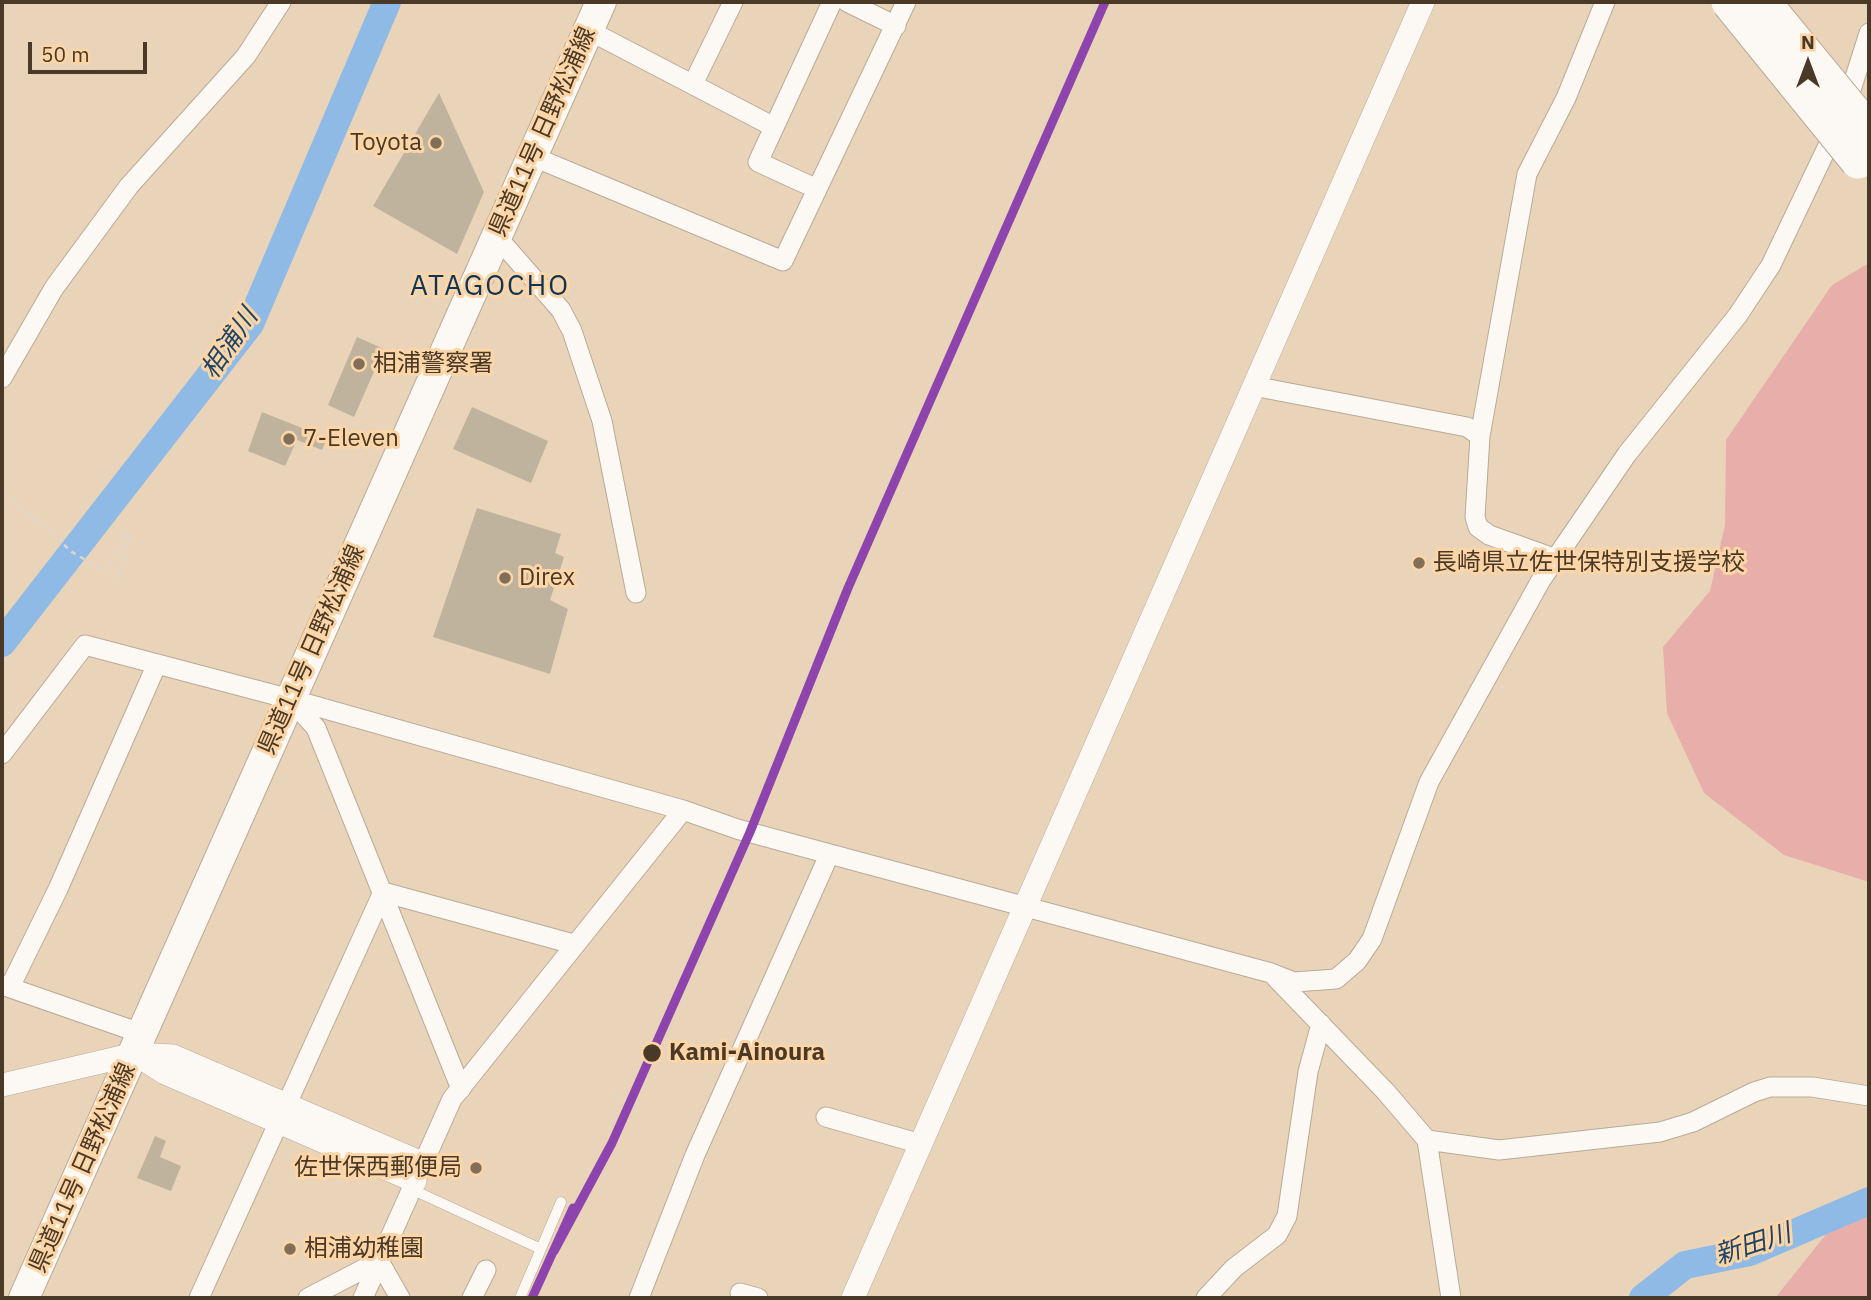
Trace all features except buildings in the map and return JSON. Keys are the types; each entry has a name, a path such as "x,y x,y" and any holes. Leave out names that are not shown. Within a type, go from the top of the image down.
{"highway":[{"path":"1729,2 1864,146"},
{"path":"1763,2 1864,146"}],"main road":[{"name":"県道11号 日野松浦線","path":"24,1298 601,2"}],"street":[{"path":"2,378 54,288 129,186 246,56 281,2"},
{"path":"693,84 733,2"},
{"path":"817,189 758,162 832,2"},
{"path":"847,2 896,26"},
{"path":"534,157 783,261 906,2"},
{"path":"853,1298 1423,2"},
{"path":"1556,559 1489,535 1478,527 1475,517 1480,436 1527,174 1566,98 1605,2"},
{"path":"588,30 774,127"},
{"path":"2,754 85,645 156,666 290,699 683,810 737,829 829,855 1024,905 1271,973 1294,982 1336,979 1357,961 1372,939 1429,782 1541,580 1627,454 1738,314 1770,265 1844,112 1869,33"},
{"path":"496,237 561,310 572,331 602,421 636,593"},
{"path":"1253,386 1467,427 1480,436"},
{"path":"156,666 58,890 6,986 173,1056 416,1178"},
{"path":"290,699 316,728 461,1089"},
{"path":"363,1298 452,1099 573,944 683,810"},
{"path":"639,1298 695,1155 829,855"},
{"path":"383,892 573,944"},
{"path":"199,1298 383,892"},
{"path":"1271,973 1387,1092 1427,1140 1451,1298"},
{"path":"1206,1298 1234,1268 1277,1235 1287,1216 1308,1072 1321,1024"},
{"path":"2,1085 139,1044"},
{"path":"1427,1140 1499,1150 1660,1132 1693,1122 1770,1087 1812,1087 1869,1096"},
{"path":"826,1116 920,1144"},
{"path":"308,1298 379,1261"},
{"path":"379,1261 400,1298"},
{"path":"472,1298 486,1269"}],"lane":[{"path":"416,1178 541,1249"},
{"path":"520,1298 561,1202"}],"path":[{"path":"2,495 16,502 72,552 106,572 126,533 130,536 117,579"},
{"path":"614,1094 635,1106 636,1103"}],"shaded area":[{"path":"1869,263 1869,882 1784,855 1704,793 1667,713 1663,647 1710,591 1725,525 1726,440 1832,285"},
{"path":"1869,1203 1869,1298 1775,1298 1831,1228"}],"waterway":[{"name":"相浦川","path":"2,643 250,324 387,2"},
{"name":"新田川","path":"1643,1298 1685,1265 1750,1252 1869,1201"}],"transit line":[{"path":"554,1251 612,1143 750,832 848,588 1105,2"},
{"path":"532,1298 573,1208"}],"place":[{"name":"Toyota","path":"436,143"},
{"name":"相浦警察署","path":"359,364"},
{"name":"7-Eleven","path":"289,439"},
{"name":"長崎県立佐世保特別支援学校","path":"1419,563"},
{"name":"Direx","path":"505,578"},
{"name":"Kami-Ainoura","path":"652,1053"},
{"name":"佐世保西郵便局","path":"476,1168"},
{"name":"相浦幼稚園","path":"290,1249"}],"district":[{"name":"ATAGOCHO","path":"490,287"}]}
